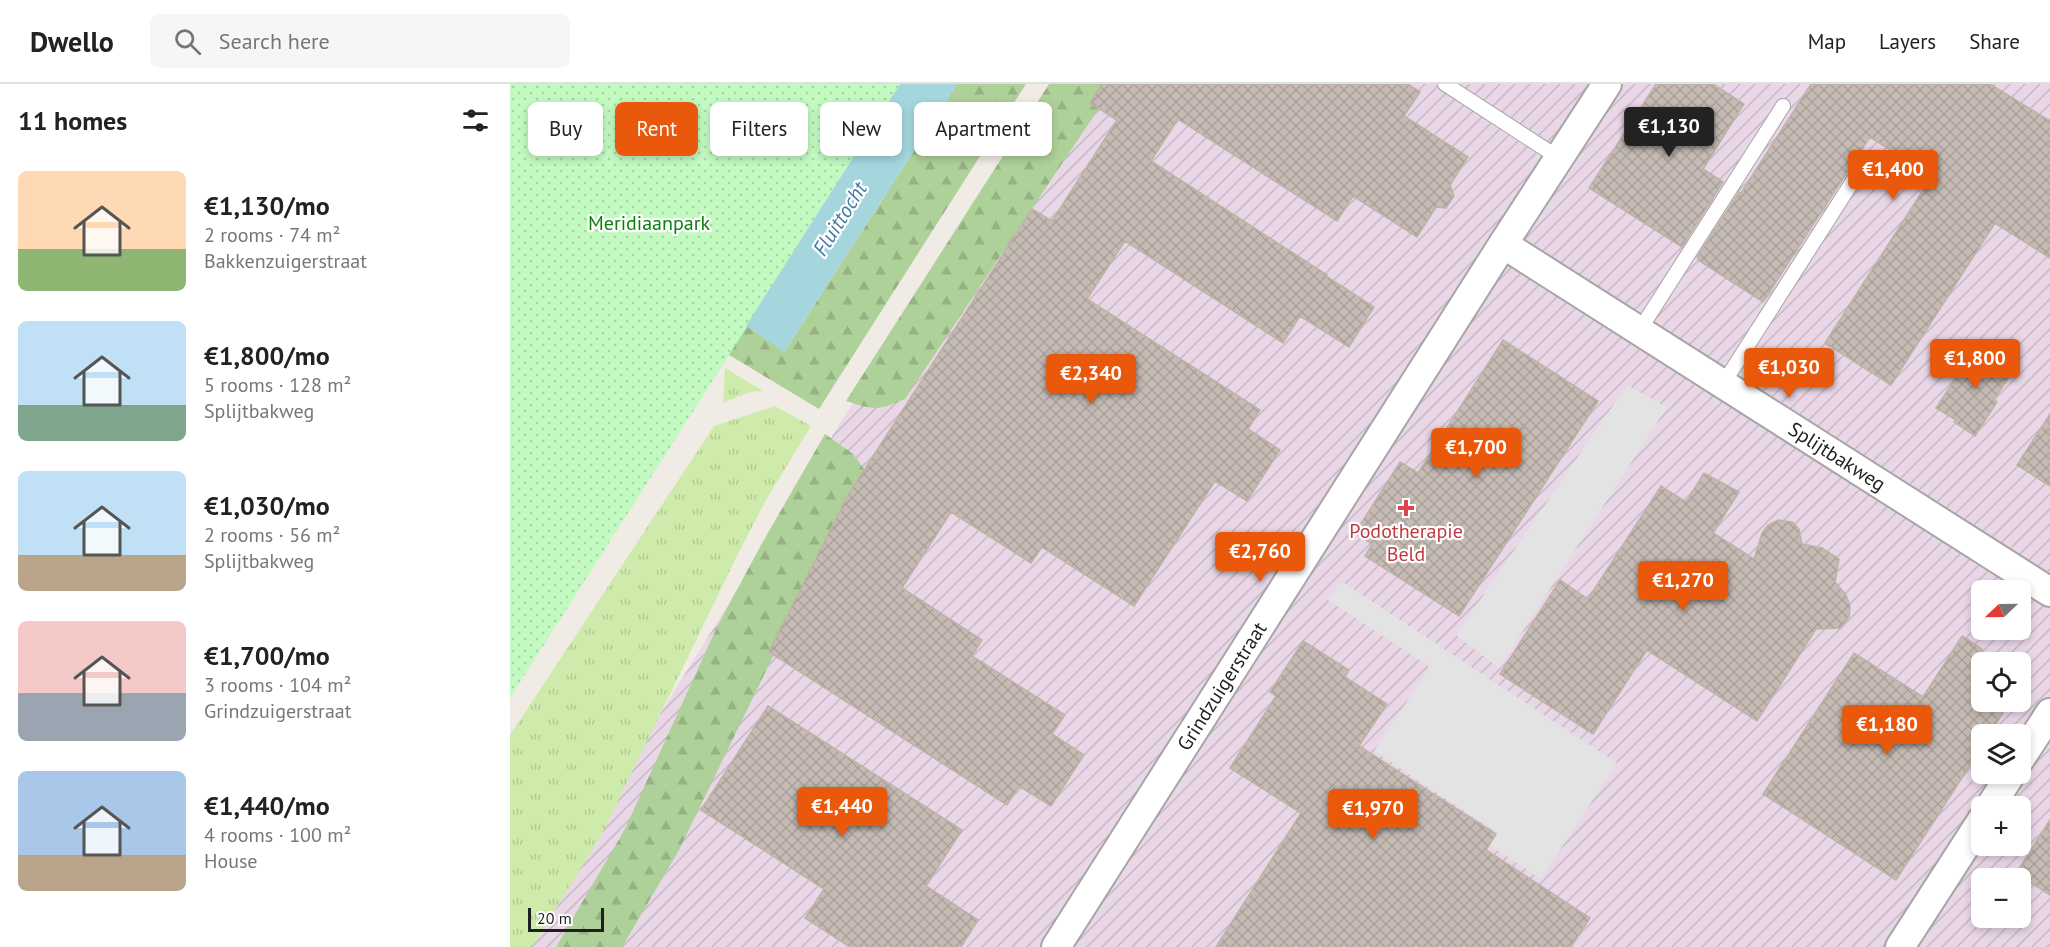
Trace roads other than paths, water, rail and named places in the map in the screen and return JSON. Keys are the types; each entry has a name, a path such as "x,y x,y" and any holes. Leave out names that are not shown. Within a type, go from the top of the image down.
{"street":[{"name":"Grindzuigerstraat","path":"1056,947 1607,84"},
{"name":"Splijtbakweg","path":"1503,244 2050,592"},
{"path":"2031,742 2050,713"},
{"path":"1900,947 1971,837"}],"lane":[{"path":"1445,84 1559,158"},
{"path":"1640,331 1783,106"},
{"path":"1723,384 1867,159"}],"water":[{"name":"Fluittocht","path":"900,84 957,84 945,102 914,102 914,151 784,352 746,326 854,156 902,156 902,102 889,102"}],"place":[{"name":"Podotherapie Beld","path":"1406,508"}],"park label":[{"name":"Meridiaanpark","path":"649,223"}]}
